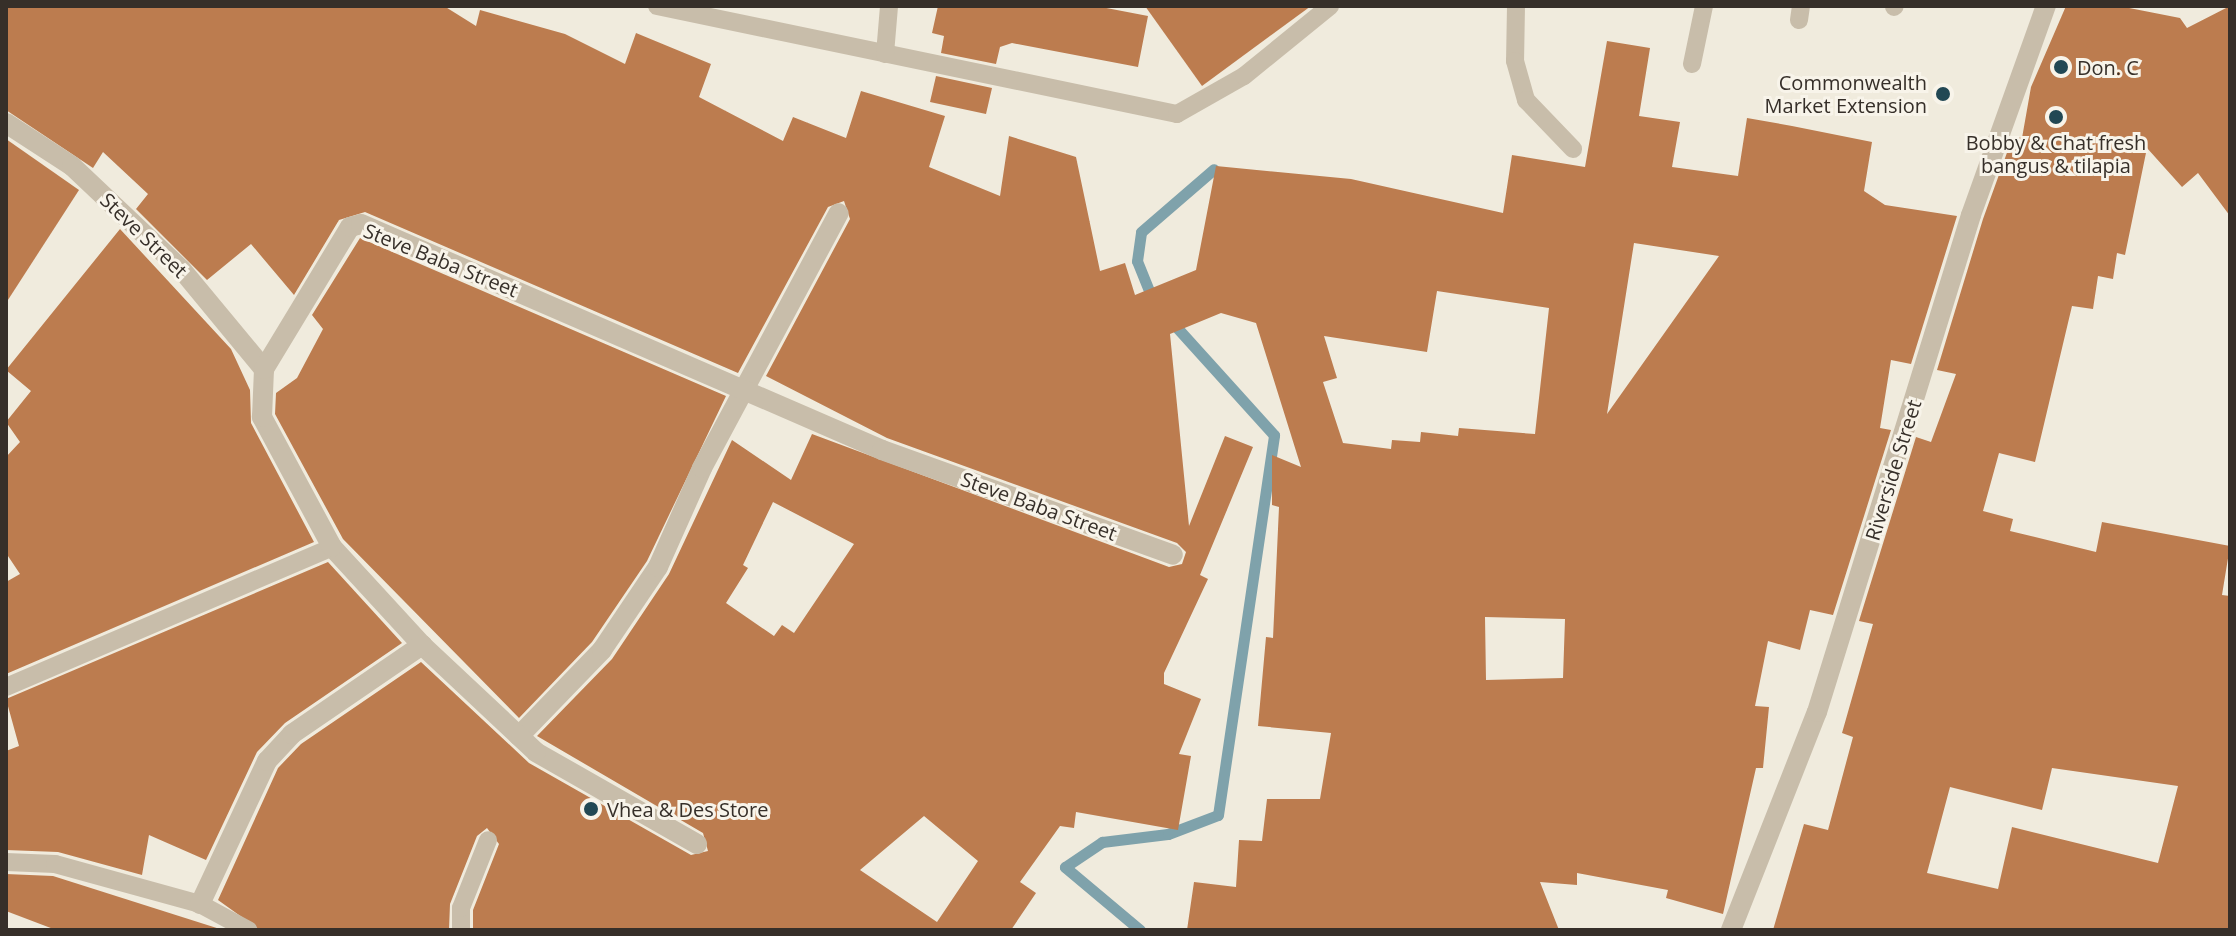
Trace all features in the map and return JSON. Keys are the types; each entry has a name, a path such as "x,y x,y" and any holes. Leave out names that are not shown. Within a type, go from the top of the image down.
{"street":[{"name":"Riverside Street","path":"1731,930 1817,712 1971,215 2046,6"},
{"name":"Steve Street","path":"6,123 72,166 182,270 264,369"},
{"path":"519,736 602,650 658,567 702,468 749,391 839,213"},
{"name":"Steve Baba Street","path":"697,844 519,736 422,645 332,547 262,417 264,369 339,239 361,224 882,450 1173,555"},
{"path":"200,904 267,761 292,734 422,645"}],"lane":[{"path":"657,6 1177,114 1244,76 1330,6"},
{"path":"885,54 889,6"},
{"path":"1516,6 1515,61 1526,100 1573,149"},
{"path":"1692,64 1704,6"},
{"path":"6,687 332,547"},
{"path":"461,930 461,908 488,840"},
{"path":"6,862 55,864 200,904 248,930"}],"building":[{"path":"6,6 444,6 476,26 480,10 565,34 625,64 636,33 711,64 699,97 783,141 793,117 846,138 861,91 945,116 929,167 1000,196 1009,136 1076,157 1100,271 1125,263 1135,295 1196,270 1216,166 1351,179 1503,213 1512,155 1585,167 1607,41 1650,48 1639,116 1680,122 1672,167 1738,176 1747,118 1872,142 1864,191 1885,205 1957,216 1911,364 1891,360 1880,428 1891,430 1833,615 1810,610 1800,650 1768,641 1755,706 1769,707 1763,768 1756,768 1723,914 1666,898 1668,890 1577,873 1577,885 1540,882 1559,930 1187,930 1194,882 1236,887 1239,840 1262,841 1267,799 1320,799 1331,733 1258,726 1266,637 1273,638 1279,507 1272,505 1272,455 1301,467 1256,323 1221,313 1170,334 1189,526 1225,436 1253,447 1200,575 1208,579 1164,673 1164,684 1201,699 1179,754 1191,756 1178,830 1076,812 1074,828 1060,826 1020,882 1036,893 1011,930 473,930 473,910 499,844 487,828 477,836 450,904 449,930 260,930 218,900 278,768 301,744 421,662 529,763 691,855 708,851 703,833 537,736 612,659 669,574 732,440 791,480 812,434 1169,567 1182,564 1186,552 1177,543 887,438 766,376 850,219 844,201 828,207 738,373 365,212 339,220 294,295 251,244 207,280 136,209 148,194 103,152 93,168 6,110","holes":["1634,243 1719,256 1607,414","1437,291 1549,308 1535,434 1459,428 1458,436 1421,432 1420,442 1392,440 1391,449 1343,443 1323,382 1337,378 1324,336 1427,352","773,502 854,544 794,633 782,625 774,636 726,603 748,568 743,565","1485,617 1565,619 1563,678 1486,680","924,816 978,861 937,922 860,870"]},
{"path":"938,6 1096,6 1148,16 1138,67 1012,43 1000,47 996,64 941,53 944,36 932,33"},
{"path":"1145,6 1311,6 1202,86"},
{"path":"2066,6 2119,6 2180,18 2187,28 2230,6 2230,216 2198,173 2182,187 2147,148 2125,255 2117,253 2113,279 2098,276 2093,309 2072,306 2035,462 1999,453 1983,511 2013,519 2010,531 2096,552 2102,522 2230,546 2222,595 2230,596 2230,930 1773,930 1804,824 1828,830 1853,737 1842,733 1873,624 1859,621 1916,437 1931,442 1956,374 1937,370 1983,219 2013,136 2022,138 2031,87","holes":["2052,768 2178,786 2158,863 2012,827 1998,889 1927,873 1950,787 2042,810"]},
{"path":"936,76 992,88 986,114 930,102"},
{"path":"6,139 79,190 6,303"},
{"path":"120,229 231,349 250,390 251,423 314,542 6,674 6,582 20,574 6,553 6,457 20,442 6,422 31,391 6,370"},
{"path":"360,238 726,396 647,561 592,642 519,718 343,539 275,414 276,393 297,378 323,329 312,315"},
{"path":"328,562 402,643 285,723 257,752 206,860 149,835 142,875 58,852 6,850 6,751 19,746 6,699"},
{"path":"6,874 53,876 223,930 56,930 6,911"}],"waterway":[{"path":"1154,303 1137,261 1141,232 1214,169"},
{"path":"1140,930 1065,867 1102,842 1168,834 1218,815 1274,435 1171,321"}],"place":[{"name":"Don. C","path":"2061,67"},
{"name":"Commonwealth Market Extension","path":"1943,94"},
{"name":"Bobby & Chat fresh bangus & tilapia","path":"2056,117"},
{"name":"Vhea & Des Store","path":"591,809"}]}
